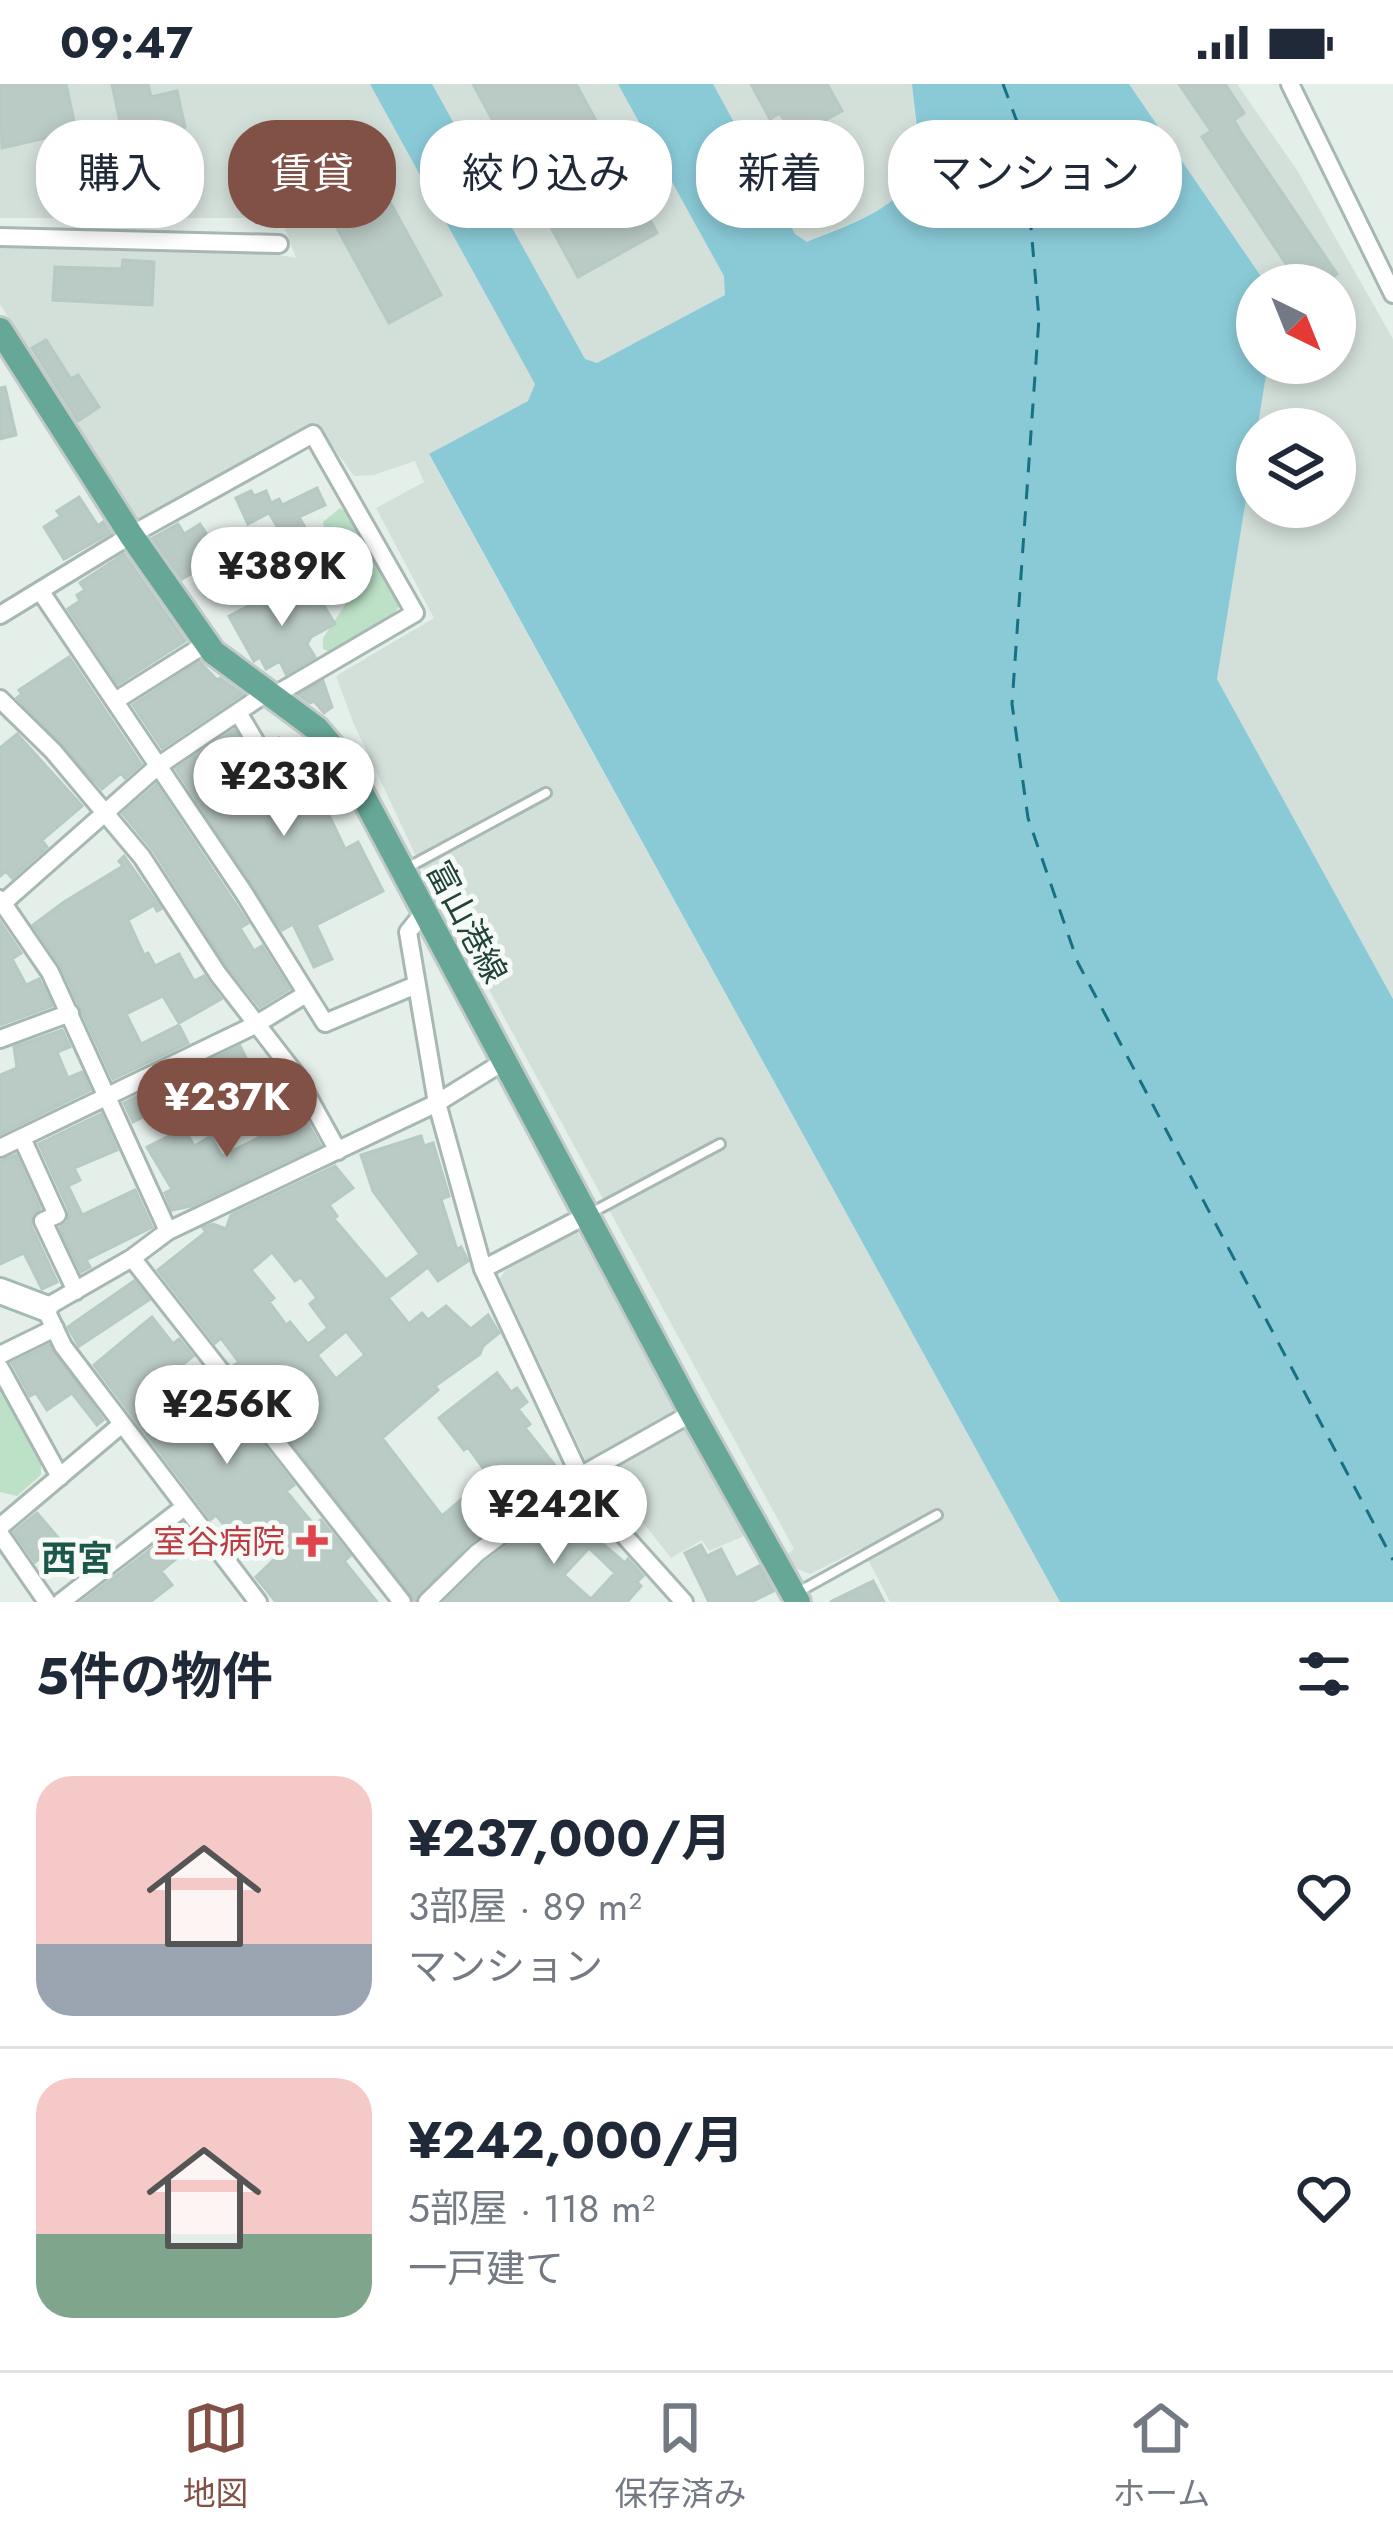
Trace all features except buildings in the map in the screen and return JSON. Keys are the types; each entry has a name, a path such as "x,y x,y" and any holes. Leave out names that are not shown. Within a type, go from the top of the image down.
{"main road":[{"name":"富山港線","path":"0,330 131,535 213,652 317,729 345,762 790,1600"}],"street":[{"path":"1290,84 1393,294"},
{"path":"0,237 280,244"},
{"path":"0,615 131,535 314,434 415,613 272,693 158,766 2,901 37,949 70,1013 168,1231"},
{"path":"41,592 325,1023 416,985"},
{"path":"115,701 207,643"},
{"path":"0,699 53,751 142,856 255,1025 296,1075 338,1151"},
{"path":"239,714 258,746"},
{"path":"424,912 409,932 416,985 436,1103 483,1269 580,1476 612,1522 684,1602"},
{"path":"0,1148 255,1025 306,994"},
{"path":"0,1039 70,1013"},
{"path":"0,1354 50,1318 76,1291 168,1231 436,1103 503,1062"},
{"path":"22,1138 57,1215 43,1221 76,1291"},
{"path":"483,1269 587,1215"},
{"path":"132,1258 402,1602"},
{"path":"0,1291 50,1318 63,1346 258,1602"},
{"path":"0,1368 60,1477"},
{"path":"427,1602 477,1553 580,1476 692,1413"},
{"path":"47,1602 0,1530 122,1424"},
{"path":"61,1602 183,1508"}],"lane":[{"path":"402,871 546,793"},
{"path":"587,1215 720,1144"},
{"path":"790,1600 937,1515"}],"shaded area":[{"path":"0,84 912,84 915,120 888,120 888,205 864,217 864,120 696,120 696,228 840,228 429,455 1060,1602 890,1602 862,1548 810,1574 795,1568 788,1554 794,1549 414,852 336,676 434,618 376,508 424,482 415,461 374,475 354,476 315,422 138,525 0,304 0,247 296,258 285,228 396,228 396,120 228,120 228,218 204,218 204,120 36,120 36,218 0,218"},
{"path":"1129,84 1237,84 1297,170 1350,264 1253,264 1182,161 1182,120 1154,120"},
{"path":"1356,274 1393,339 1393,999 1217,679 1241,528 1356,528 1356,408 1260,408 1264,384 1356,384"},
{"path":"577,1231 674,1405 673,1412 586,1461 500,1279 505,1271"},
{"path":"684,1429 690,1431 744,1536 709,1551 702,1540 671,1558 623,1497 612,1504 595,1483 597,1477"}],"green space":[{"path":"340,508 370,537 399,606 394,614 331,653 323,649 323,638 351,596 329,555 323,522"},
{"path":"270,538 310,572 314,605 304,610 268,566 260,539"},
{"path":"0,1380 41,1455 41,1475 17,1496 0,1492"}],"water":[{"path":"370,84 432,84 452,120 420,120 420,175 396,131 396,120 390,120"},
{"path":"618,84 713,84 733,120 696,120 696,225 672,182 672,120 638,120"},
{"path":"912,84 1129,84 1154,120 915,120"},
{"path":"1182,161 1253,264 1236,264 1236,384 1265,384 1261,408 1236,408 1236,528 1241,528 1217,679 1393,999 1393,1602 1060,1602 429,454 528,401 535,384 449,228 512,228 585,359 597,363 725,295 724,276 698,228 792,228 807,242 841,228 864,228 864,218 888,203 888,228 1182,228"}],"ferry route":[{"path":"1003,84 1023,138 1039,318 1012,704 1028,818 1078,963 1393,1560"}],"place":[{"name":"室谷病院","path":"312,1541"}],"district":[{"name":"西宮","path":"77,1558"}]}
